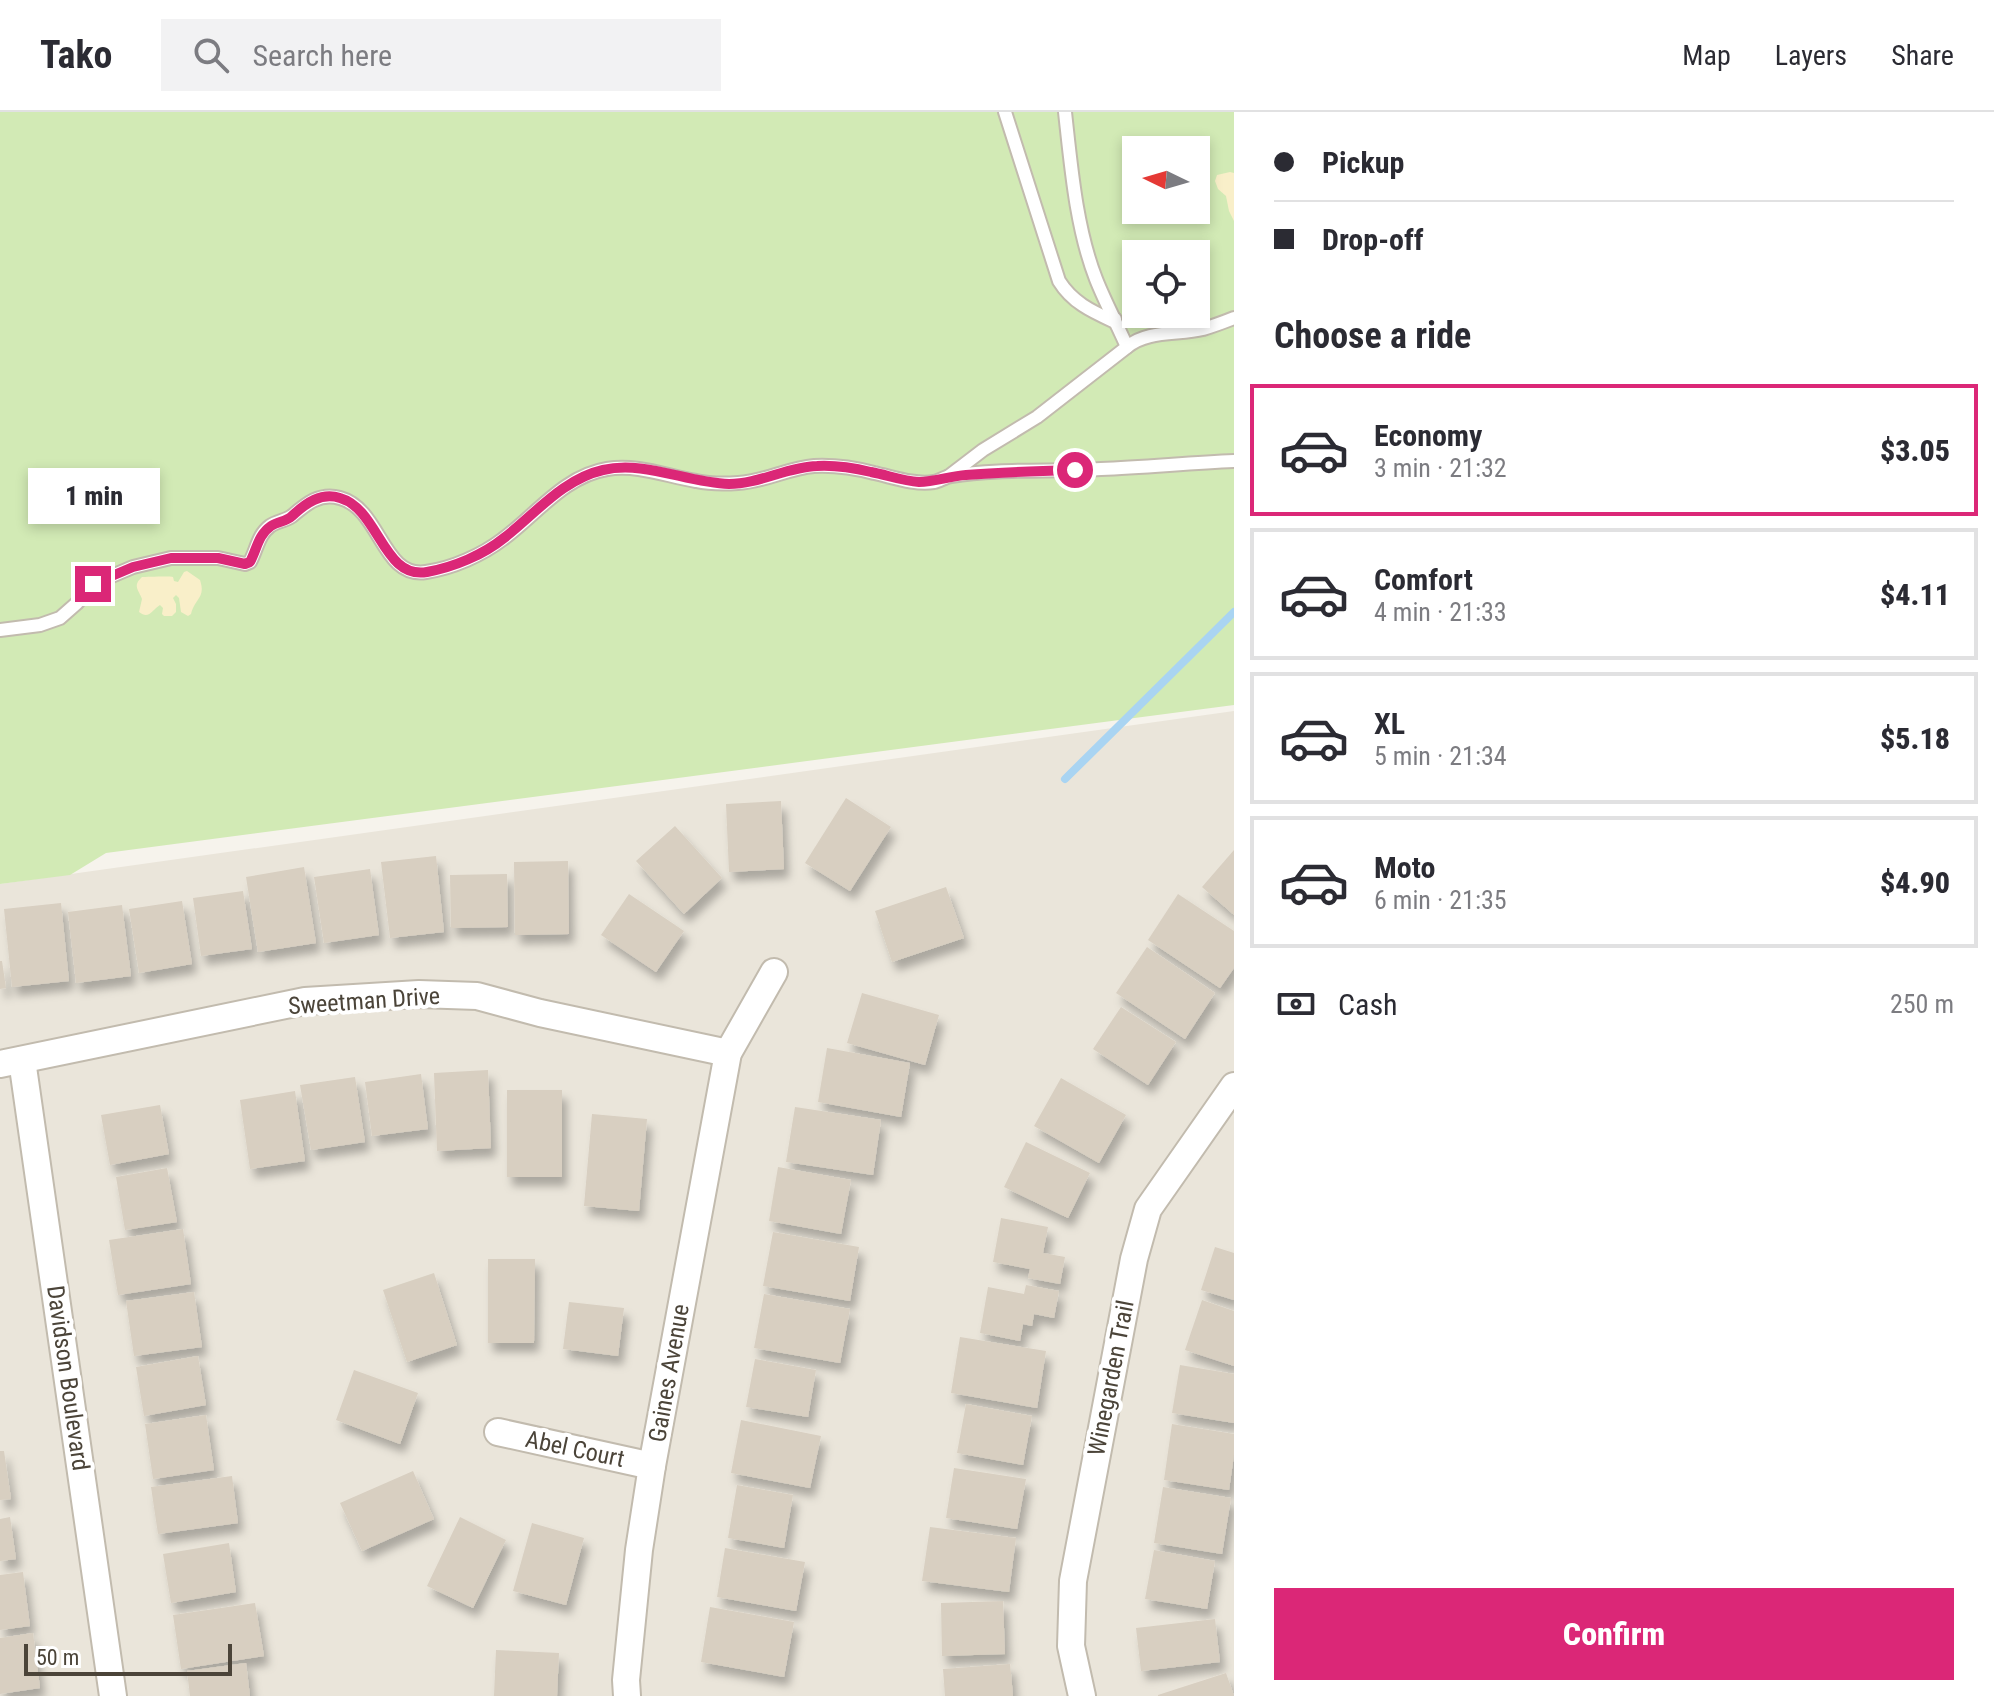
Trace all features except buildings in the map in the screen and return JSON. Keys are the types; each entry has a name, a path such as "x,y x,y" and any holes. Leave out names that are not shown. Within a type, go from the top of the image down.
{"street":[{"name":"Gaines Avenue","path":"627,1696 639,1550 652,1466 728,1053 774,972"},
{"name":"Sweetman Drive","path":"11,1062 305,1001 419,994 477,996 540,1013 728,1053"},
{"name":"Davidson Boulevard","path":"11,1062 113,1696"},
{"name":"Winegarden Trail","path":"1082,1696 1071,1646 1073,1581 1134,1259 1148,1209 1234,1086"},
{"name":"Abel Court","path":"498,1432 652,1466"}],"lane":[{"path":"1005,112 1059,281 1067,294 1090,311 1113,321 1115,319"},
{"path":"1065,112 1083,234 1096,278 1127,347"},
{"path":"0,630 40,625 60,618 93,584 133,567 171,558 250,562 260,537 271,526 288,520 308,503 326,496 354,503 398,564 410,571 424,573 457,564 489,548 561,490 605,469 649,470 698,482 744,483 795,469 835,466 914,482 934,482 1037,417 1135,340 1202,329 1234,318"},
{"path":"948,476 1234,461"}],"shaded area":[{"path":"1234,711 1234,1696 0,1696 0,884"}],"green space":[{"path":"0,112 1234,112 1234,705 106,853 70,875 0,884"}],"sand":[{"path":"1234,173 1234,221 1226,196 1215,181 1217,175"},
{"path":"187,571 200,580 202,586 191,614 188,616 181,612 176,595 173,598 176,612 172,616 164,616 160,605 148,615 139,612 142,599 137,586 142,577 173,577 178,582"}],"waterway":[{"path":"1065,779 1234,612"}],"route":[{"path":"93,584 133,567 171,558 218,558 245,564 250,562 260,537 271,526 288,520 308,503 326,496 354,503 398,564 410,571 424,573 477,555 502,540 561,490 605,469 649,470 698,482 731,484 815,466 869,471 914,482 934,482 948,476 1075,470"}]}
